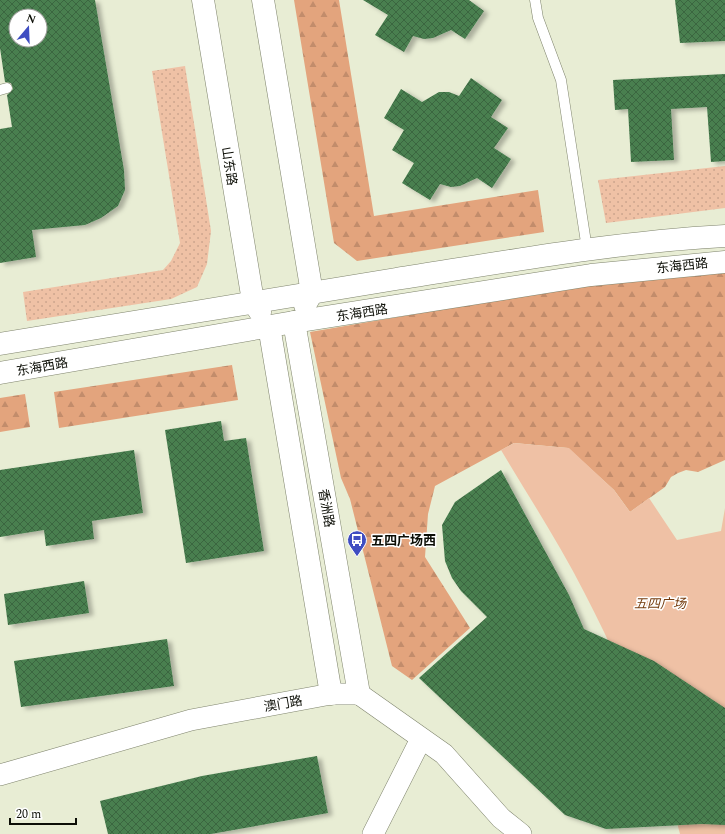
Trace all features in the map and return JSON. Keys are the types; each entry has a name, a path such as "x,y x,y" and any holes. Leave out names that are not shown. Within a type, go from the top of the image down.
{"main road":[{"name":"山东路","path":"203,0 253,301 270,326"},
{"path":"263,0 312,293 294,322"},
{"name":"东海西路","path":"0,344 253,301 587,249 681,238 725,236"},
{"name":"东海西路","path":"0,373 294,322 591,275 725,262"},
{"name":"香洲路","path":"294,322 359,694"},
{"name":"香洲路","path":"270,326 331,694"}],"street":[{"name":"澳门路","path":"0,775 191,720 331,694 359,694"},
{"path":"359,694 444,754 501,818 521,834"},
{"path":"373,834 421,739"}],"lane":[{"path":"535,0 538,18 561,80 587,249"}],"green space":[{"path":"294,0 339,0 374,216 538,190 544,232 357,261 334,243"},
{"path":"185,66 211,231 207,264 197,287 171,299 27,321 23,292 163,270 171,261 180,243 152,71"},
{"path":"725,166 725,208 606,223 598,180"},
{"path":"725,270 725,460 698,472 686,470 678,473 671,477 665,487 630,512 614,490 568,448 514,443 435,486 428,514 425,557 470,628 412,680 392,666 350,499 341,478 310,332 596,283"},
{"path":"232,365 238,400 59,428 54,392"},
{"path":"25,394 30,427 0,432 0,398"},
{"name":"五四广场","path":"514,443 569,448 614,490 630,512 649,498 677,540 721,531 725,508 725,834 680,834 672,804 651,742 639,710 612,649 584,592 544,520 501,450"}],"building":[{"path":"0,0 95,0 124,170 125,190 118,206 101,218 85,225 32,230 36,257 0,263 0,129 12,127 7,95 13,89 11,83 5,82 0,48"},
{"path":"363,0 469,0 484,11 465,39 451,30 433,38 424,39 413,36 404,52 375,35 388,15"},
{"path":"675,0 725,0 725,41 680,43"},
{"path":"725,74 725,161 711,162 707,107 671,109 674,160 631,162 628,109 615,110 613,80"},
{"path":"471,78 502,100 491,117 508,128 494,148 511,159 492,188 477,178 460,186 451,187 440,184 430,200 402,183 414,163 392,150 404,130 384,118 401,89 422,102 439,92 449,92 459,96"},
{"path":"221,421 224,441 246,438 264,551 186,563 165,430"},
{"path":"134,450 143,513 92,521 94,539 46,546 44,530 0,537 0,470"},
{"path":"501,470 569,595 584,629 654,661 725,708 725,825 702,824 606,829 565,815 419,678 487,617 461,591 452,578 445,561 442,525 455,502"},
{"path":"84,581 89,613 8,625 4,594"},
{"path":"167,639 174,686 21,707 14,661"},
{"path":"317,756 328,813 211,834 108,834 100,801 202,776"}],"place":[{"name":"五四广场西","path":"357,557"}]}
